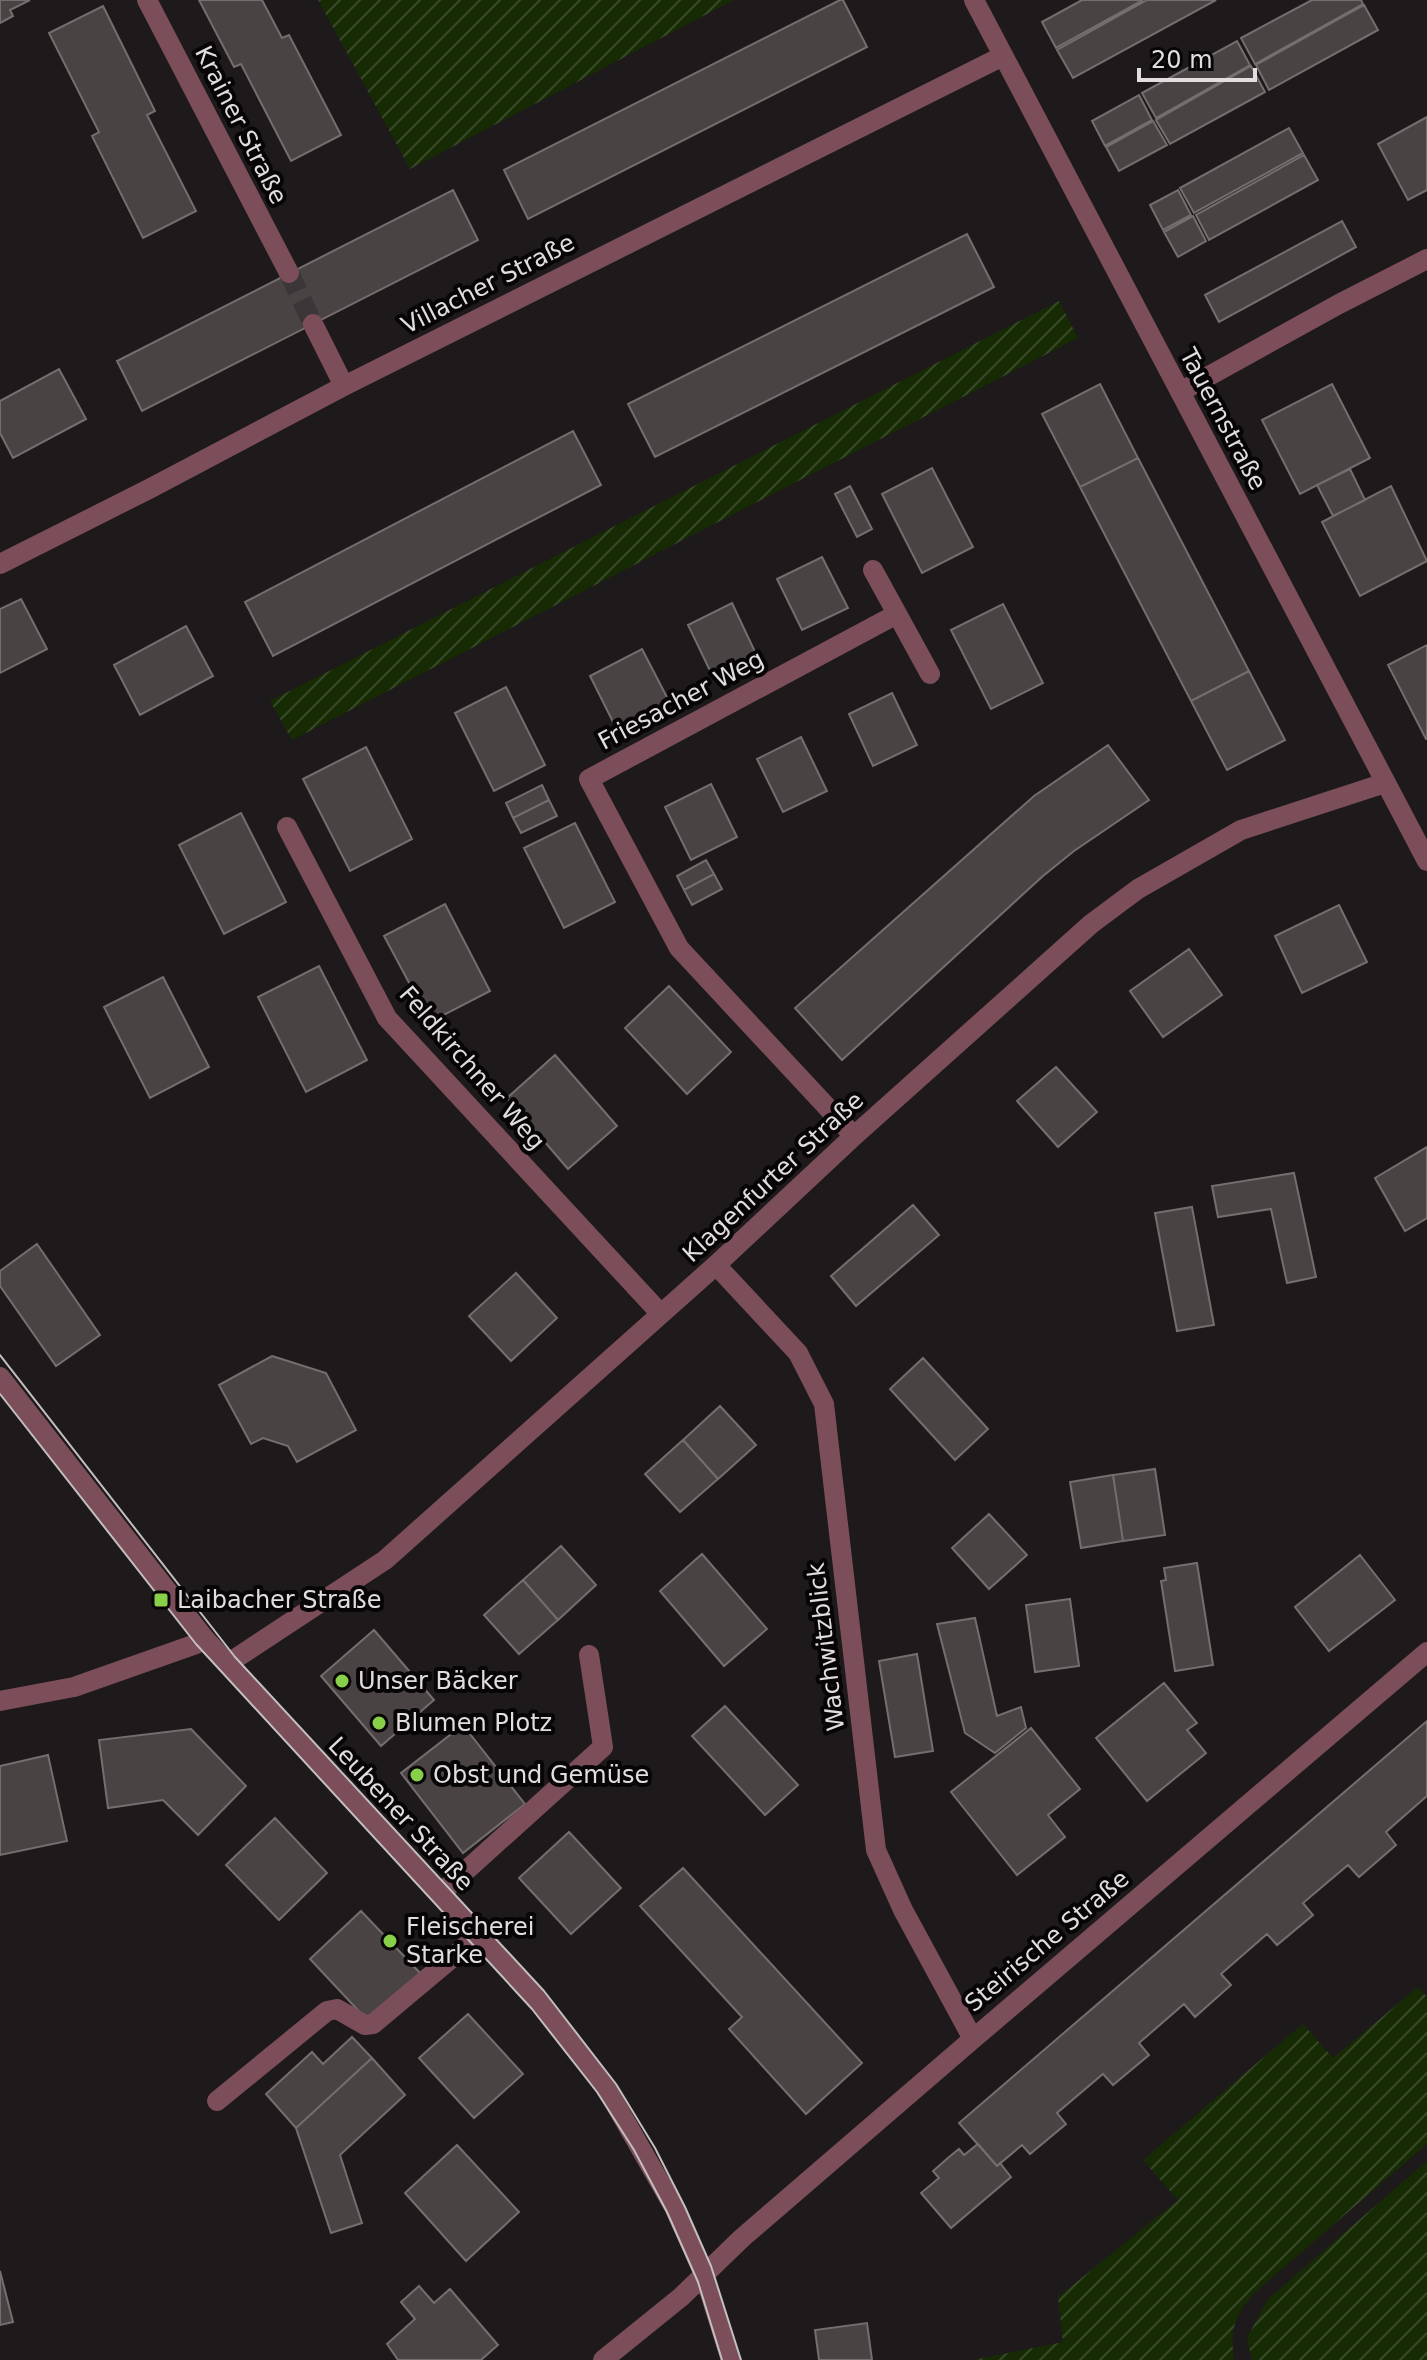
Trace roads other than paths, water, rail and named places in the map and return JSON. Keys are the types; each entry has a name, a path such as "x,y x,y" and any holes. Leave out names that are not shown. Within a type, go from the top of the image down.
{"street":[{"name":"Krainer Straße","path":"147,0 289,273"},
{"name":"Tauernstraße","path":"974,0 1427,861"},
{"name":"Villacher Straße","path":"0,564 344,386 1003,56"},
{"path":"1180,392 1427,259"},
{"path":"313,324 344,386"},
{"path":"873,570 930,674"},
{"name":"Friesacher Weg","path":"854,1136 679,948 589,779 897,614"},
{"name":"Klagenfurter Straße","path":"227,1664 385,1560 1091,924 1138,889 1241,830 1385,783"},
{"name":"Feldkirchner Weg","path":"287,827 387,1018 661,1314"},
{"name":"Wachwitzblick","path":"716,1265 798,1353 824,1404 876,1850 903,1910 973,2039"},
{"name":"Leubener Straße","path":"0,1377 204,1638 537,1999 605,2086 674,2207 704,2274 731,2360"},
{"path":"0,1701 74,1687 196,1644 204,1638"},
{"name":"Steirische Straße","path":"603,2360 681,2297 973,2039 1427,1652"},
{"path":"440,1894 603,1747 589,1655"},
{"path":"217,2101 327,2011 337,2009 365,2025 373,2024 478,1936"}],"tunnel":[{"path":"289,273 313,324"}],"tram line":[{"path":"0,1355 235,1657 544,1991 616,2084 655,2148 685,2207 711,2266 741,2360"},
{"path":"0,1394 196,1644 532,2009 597,2092 634,2150 667,2212 698,2282 722,2360"}],"place":[{"name":"Laibacher Straße","path":"161,1600"},
{"name":"Unser Bäcker","path":"342,1681"},
{"name":"Blumen Plotz","path":"379,1723"},
{"name":"Obst und Gemüse","path":"417,1775"},
{"name":"Fleischerei Starke","path":"390,1941"}]}
